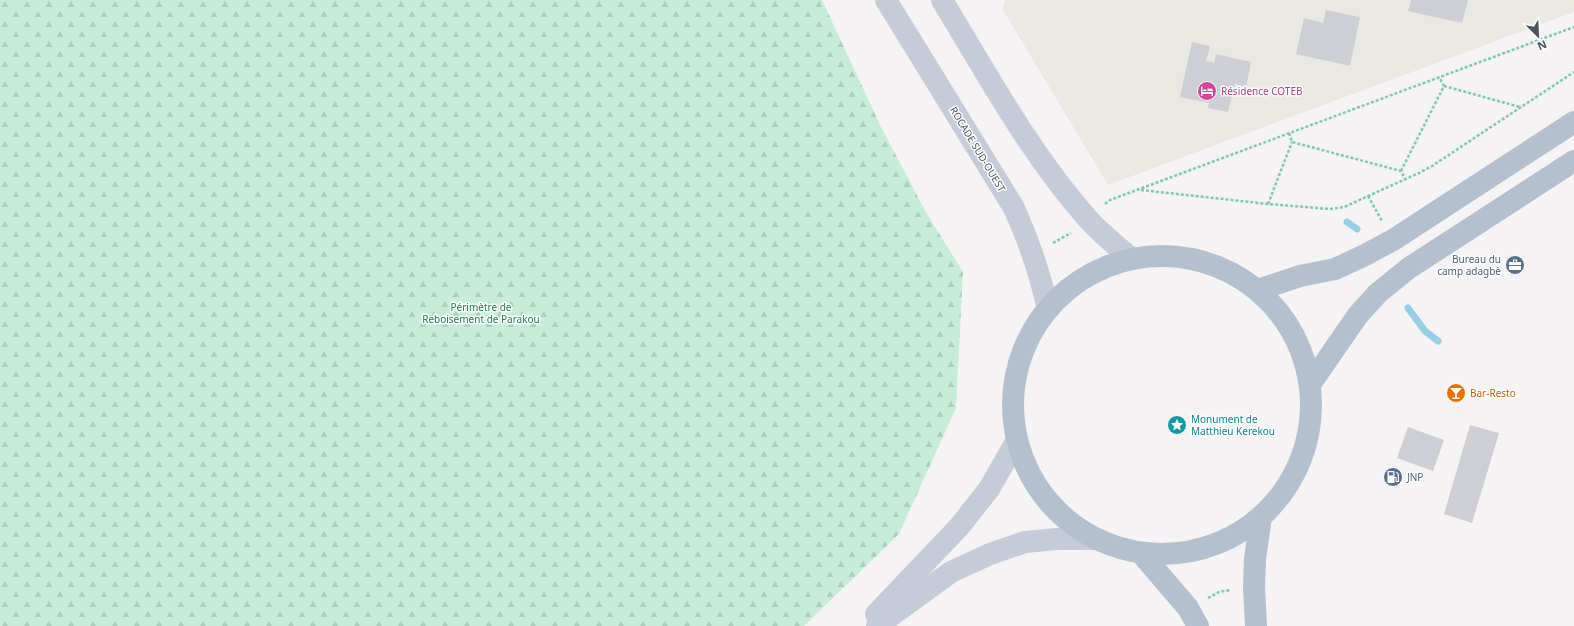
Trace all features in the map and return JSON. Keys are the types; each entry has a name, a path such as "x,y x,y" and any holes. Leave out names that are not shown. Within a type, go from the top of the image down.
{"main road":[{"name":"ROCADE SUD-OUEST","path":"886,0 1014,208 1040,278 1048,309"},
{"path":"942,0 1027,139 1058,182 1088,219 1132,259"},
{"path":"1258,290 1300,276 1335,269 1365,255 1393,240 1574,122"},
{"path":"1310,383 1358,315 1378,293 1410,268 1574,161"},
{"path":"1172,256 1212,264 1236,275 1258,290 1272,302 1293,332 1301,348 1310,383 1312,401 1308,439 1303,456 1286,489 1274,504 1261,517 1244,530 1225,540 1205,548 1170,554 1141,553 1110,545 1096,539 1068,521 1045,498 1027,471 1017,440 1013,420 1015,381 1019,361 1036,325 1048,309 1062,295 1095,272 1132,259 1152,257 1172,256"},
{"path":"866,626 959,528 989,489 1017,440"},
{"path":"1256,626 1254,587 1255,559 1261,517"},
{"path":"877,626 951,572 990,554 1024,542 1057,539 1096,539"},
{"path":"1141,553 1193,617"}],"path":[{"path":"1031,252 1047,246 1075,231 1110,200 1574,27"},
{"path":"1139,190 1268,204 1330,209 1344,207 1432,166 1574,72"},
{"path":"1439,77 1444,86 1520,107"},
{"path":"1401,171 1444,86"},
{"path":"1268,204 1292,142 1289,133"},
{"path":"1292,142 1401,171 1405,179"},
{"path":"1193,617 1219,592 1254,587"}],"shaded area":[{"name":"Résidence COTEB","path":"1005,0 1574,0 1574,12 1108,185 1003,10"}],"green space":[{"name":"Périmètre de Reboisement de Parakou","path":"0,0 822,0 881,127 927,214 963,272 956,408 899,534 804,626 0,626"}],"building":[{"path":"1411,0 1468,0 1462,23 1408,11"},
{"path":"1326,10 1360,17 1350,66 1296,54 1304,18 1323,23"},
{"path":"1192,42 1210,46 1206,61 1214,63 1216,54 1251,62 1246,87 1235,84 1228,112 1208,108 1209,103 1180,97"},
{"path":"1470,425 1499,433 1472,523 1444,514"},
{"path":"1408,427 1444,440 1433,471 1397,458"}],"waterway":[{"path":"1347,222 1357,229"},
{"path":"1408,308 1425,331 1438,341"}],"place":[{"name":"Résidence COTEB","path":"1207,91"},
{"name":"Bureau du camp adagbè","path":"1515,265"},
{"name":"Bar-Resto","path":"1456,393"},
{"name":"Monument de Matthieu Kerekou","path":"1177,425"},
{"name":"JNP","path":"1393,477"}]}
